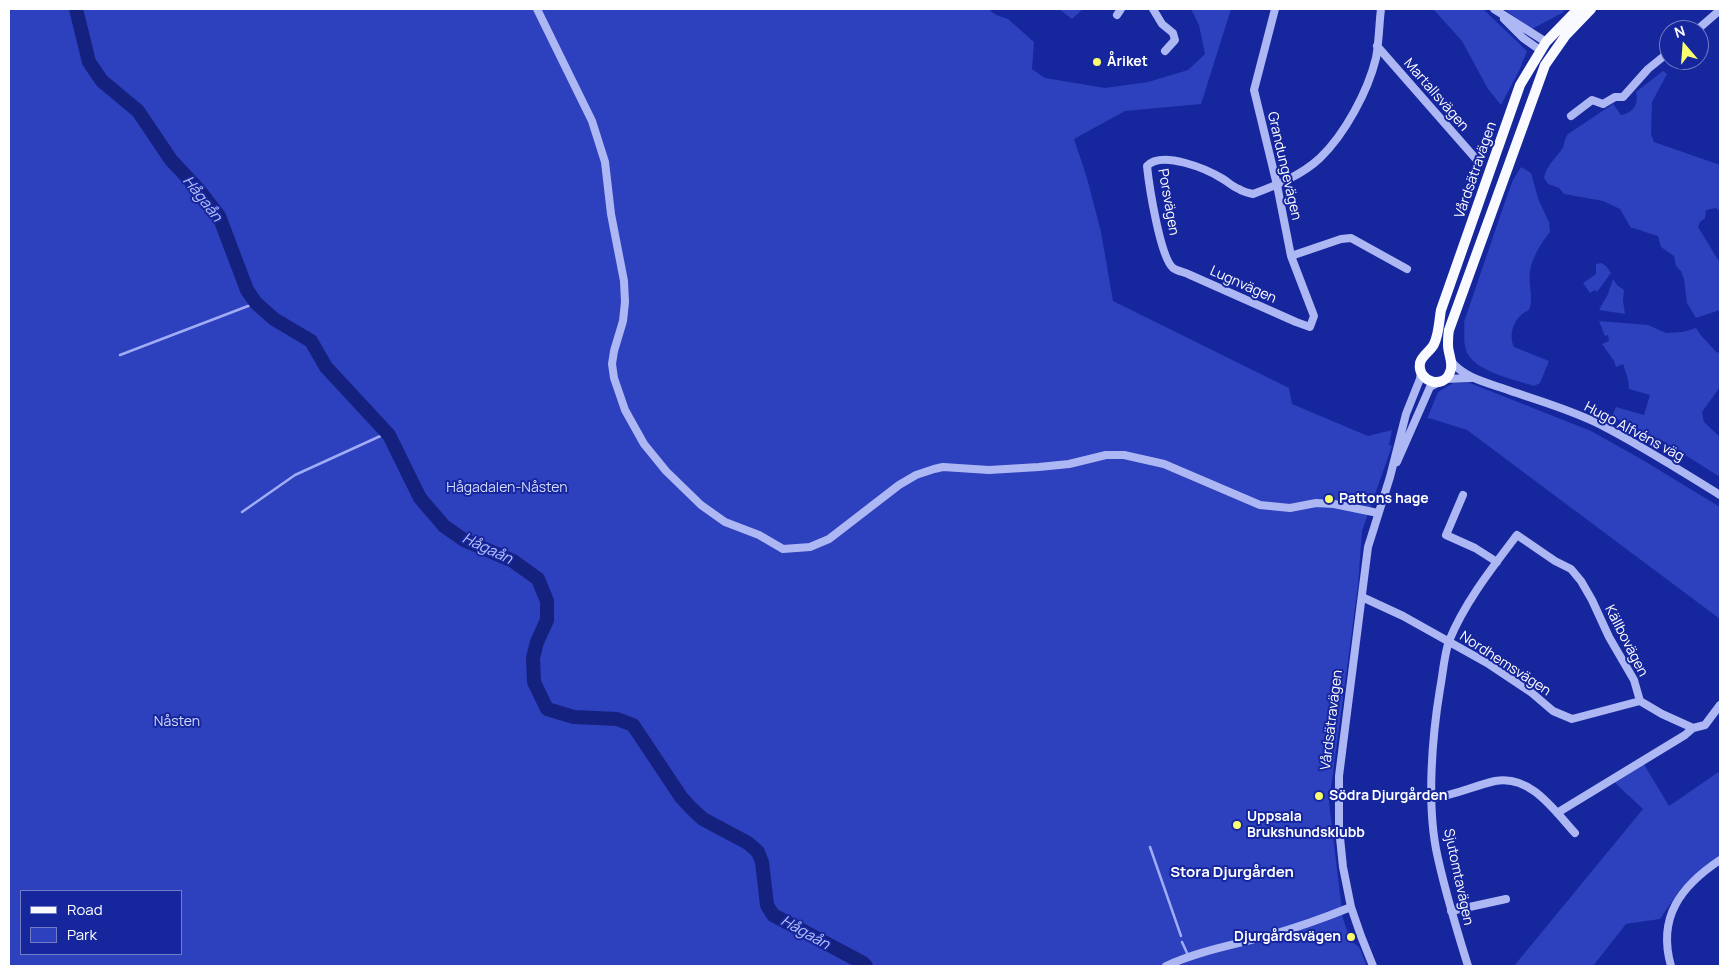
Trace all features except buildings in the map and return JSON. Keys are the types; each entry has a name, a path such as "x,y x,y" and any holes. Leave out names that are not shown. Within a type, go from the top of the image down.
{"main road":[{"name":"Vårdsätravägen","path":"1426,354 1434,346 1441,310 1520,85 1543,46 1578,9"},
{"name":"Vårdsätravägen","path":"1450,359 1448,345 1449,330 1536,87 1553,53 1591,9"},
{"path":"1543,46 1553,53"},
{"path":"1435,351 1442,352 1450,359 1452,369 1442,381 1427,380 1420,371 1420,364 1426,354 1435,351"}],"street":[{"path":"537,9 592,121 605,162 611,214 624,281 625,302 623,320 612,364 614,378 624,410 644,444 666,471 701,505 725,522 759,535 783,549 803,548 829,539 899,484 916,475 934,469 943,467 989,470 1039,467 1068,464 1106,455 1124,455 1164,464 1260,506 1290,508 1316,503 1334,504 1378,513"},
{"path":"1153,9 1162,24 1173,34 1175,40 1165,51"},
{"name":"Grandungevägen","path":"1275,9 1254,90 1277,185 1291,256 1314,316 1310,326"},
{"path":"1277,185 1305,170 1320,158 1332,144 1360,100 1373,68 1380,9"},
{"path":"1495,9 1543,46"},
{"path":"1708,20 1720,10"},
{"name":"Martallsvägen","path":"1377,46 1476,159"},
{"path":"1571,116 1592,100 1604,104 1615,97 1623,97 1648,69 1659,60"},
{"name":"Porsvägen","path":"1169,262 1163,246 1148,181 1147,166 1150,162 1165,160 1192,164 1223,179 1238,189 1254,194 1277,185"},
{"path":"1291,256 1341,239 1351,238 1407,269"},
{"name":"Lugnvägen","path":"1169,262 1174,269 1296,322 1310,326"},
{"name":"Hugo Alfvéns väg","path":"1450,359 1456,368 1476,379 1600,424 1649,451 1720,495"},
{"name":"Vårdsätravägen","path":"1373,966 1352,907 1343,867 1339,828 1338,776 1368,547 1390,477 1406,414 1420,380 1420,371"},
{"name":"Hugo Alfvéns väg","path":"1442,381 1464,378 1476,379"},
{"name":"Vårdsätravägen","path":"1390,477 1430,387 1442,381"},
{"path":"1463,495 1446,535 1475,548 1497,562"},
{"name":"Källbovägen","path":"1449,642 1470,600 1517,535 1555,561 1571,569 1581,581 1609,637 1634,680 1640,701"},
{"name":"Nordhemsvägen","path":"1362,597 1403,616 1495,668 1532,693 1553,711 1572,719 1640,701"},
{"name":"Sjutomtavägen","path":"1449,642 1438,703 1434,740 1432,798 1436,847 1451,912 1468,966"},
{"path":"1640,701 1662,714 1694,728"},
{"path":"1557,813 1694,728 1706,725 1720,705"},
{"path":"1432,798 1446,797 1496,780 1520,782 1537,793 1575,833"},
{"path":"1671,966 1666,949 1667,934 1674,906 1682,893 1720,860"},
{"path":"1451,912 1506,899"},
{"path":"1166,966 1202,952 1276,934 1352,907"}],"green space":[{"name":"Hågadalen-Nåsten","path":"9,9 988,9 996,15 1008,19 1034,42 1032,69 1045,78 1105,88 1148,82 1188,70 1205,54 1199,25 1191,9 1231,9 1201,104 1125,111 1074,139 1087,178 1101,232 1113,301 1289,388 1292,404 1368,436 1392,430 1389,445 1392,446 1362,531 1358,586 1329,802 1343,919 1351,941 1359,947 1367,966 9,966"},
{"path":"1059,9 1083,9 1072,19"},
{"path":"1433,9 1483,9 1527,51 1501,105 1488,89 1462,41"},
{"path":"1504,9 1566,9 1532,29"},
{"path":"1663,71 1667,74 1652,102 1651,134 1654,142 1720,165 1720,211 1716,208 1706,210 1705,218 1698,227 1720,263 1720,310 1696,318 1687,303 1681,271 1676,266 1674,256 1661,247 1658,236 1631,228 1620,209 1603,201 1564,194 1559,188 1548,184 1544,178 1549,166 1562,149 1568,134 1613,104 1621,115 1629,112 1636,104 1636,92"},
{"path":"1521,167 1531,173 1539,201 1549,222 1550,232 1538,250 1531,266 1531,300 1529,310 1519,317 1512,331 1514,347 1549,361 1540,383 1534,386 1495,374 1477,364 1466,350 1464,340 1464,322 1506,199 1513,180"},
{"path":"1601,263 1611,273 1597,292 1595,290 1590,293 1583,283 1596,274 1596,264"},
{"path":"1613,279 1624,290 1625,314 1599,310 1608,294"},
{"path":"1599,321 1648,325 1666,333 1683,332 1696,328 1716,352 1720,353 1720,387 1702,412 1704,422 1720,437 1720,477 1663,441 1615,418 1613,414 1616,407 1644,415 1650,395 1629,389 1623,364 1616,367 1602,344 1609,341 1608,335 1605,336"},
{"path":"1453,383 1470,383 1591,431 1720,507 1720,619 1467,430 1427,419 1438,392"},
{"path":"1642,761 1669,806 1720,771 1720,856 1681,888 1660,919 1626,924 1593,966 1514,966 1643,809 1612,780"}],"waterway":[{"name":"Hågaån","path":"76,9 89,62 102,81 138,111 171,160 199,190 219,216 247,290 256,303 274,319 311,341 326,367 389,435 420,498 444,526 464,540 513,561 538,579 547,601 547,620 537,642 533,658 534,682 547,709 574,717 617,719 633,725 681,797 692,809 703,819 748,843 758,852 762,862 767,905 773,915 866,966"},
{"path":"120,355 256,303"},
{"path":"242,512 295,475 387,433"},
{"path":"1150,847 1181,936"},
{"path":"1182,942 1187,953"}],"place":[{"name":"Åriket","path":"1097,62"},
{"name":"Pattons hage","path":"1329,499"},
{"name":"Södra Djurgården","path":"1319,796"},
{"name":"Uppsala Brukshundsklubb","path":"1237,825"},
{"name":"Djurgårdsvägen","path":"1351,937"}],"district":[{"name":"Stora Djurgården","path":"1232,873"}],"park label":[{"name":"Nåsten","path":"177,722"}]}
